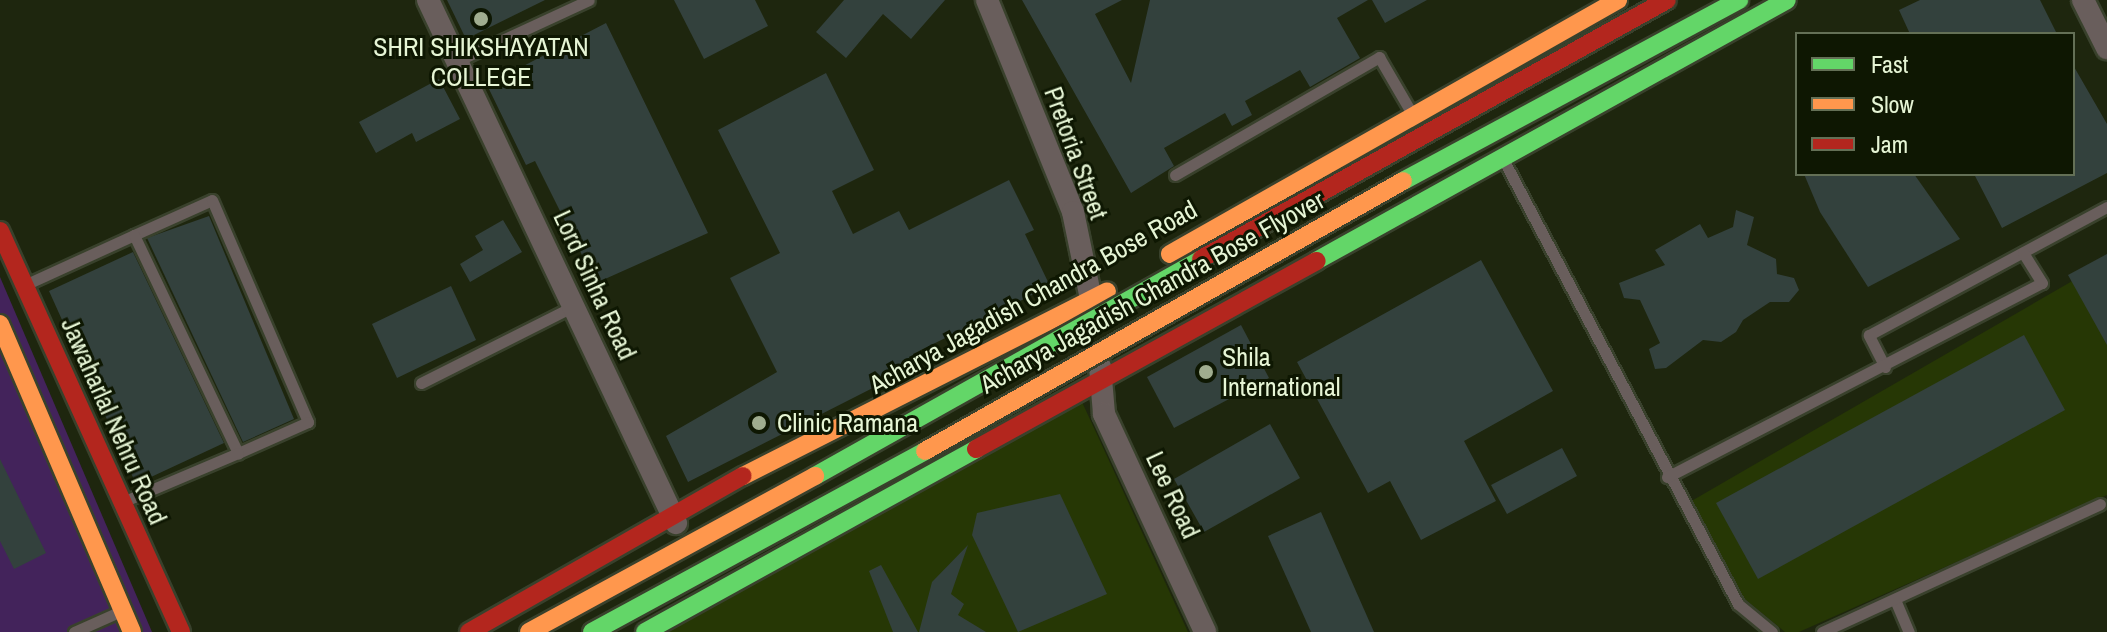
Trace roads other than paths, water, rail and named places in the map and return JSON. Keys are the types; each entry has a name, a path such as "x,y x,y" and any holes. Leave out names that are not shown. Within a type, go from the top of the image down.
{"main road":[{"name":"Acharya Jagadish Chandra Bose Road","path":"469,632 671,513 1092,300 1412,114 1618,0"},
{"name":"Acharya Jagadish Chandra Bose Flyover","path":"529,632 936,411 1329,185 1667,0"},
{"name":"Acharya Jagadish Chandra Bose Flyover","path":"592,632 736,558 1397,184 1739,0"},
{"path":"645,632 1787,0"},
{"name":"Jawaharlal Nehru Road","path":"0,231 181,632"},
{"path":"0,324 132,632"}],"street":[{"name":"Lord Sinha Road","path":"428,0 671,513 713,594"},
{"name":"Pretoria Street","path":"987,0 1073,212 1092,300 1101,378"},
{"path":"2083,0 2107,48"},
{"name":"Lee Road","path":"1101,378 1104,414 1205,632"}],"lane":[{"path":"457,61 589,0"},
{"path":"1175,175 1379,57 1412,114"},
{"path":"1503,159 1667,477 1738,604 1772,632"},
{"path":"24,285 212,200 308,422 122,502"},
{"path":"1885,367 1869,335 2107,207"},
{"path":"134,235 238,453"},
{"path":"1667,477 1885,367 2042,283 2023,253"},
{"path":"421,383 574,306"},
{"path":"1822,632 1896,602 2100,504"},
{"path":"1896,602 1909,632"},
{"path":"74,632 123,610"}],"place":[{"name":"SHRI SHIKSHAYATAN COLLEGE","path":"481,19"},
{"name":"Shila International","path":"1206,372"},
{"name":"Clinic Ramana","path":"759,423"}]}
